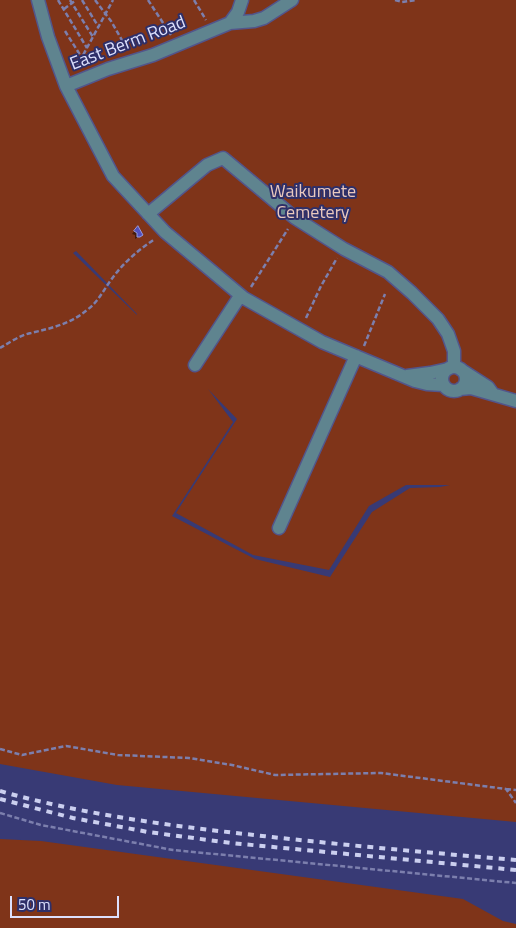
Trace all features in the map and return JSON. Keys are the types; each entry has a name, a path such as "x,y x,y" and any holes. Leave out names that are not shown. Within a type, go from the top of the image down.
{"lane":[{"path":"38,0 48,37 66,86 113,176 165,232 244,294 322,342 358,355 404,376 427,384 444,385"},
{"path":"230,23 238,12 242,0"},
{"name":"East Berm Road","path":"66,86 108,69 153,55 230,23 254,22 264,18 292,0"},
{"path":"148,214 207,166 222,158 295,218 388,272 406,288 438,319 448,334 454,351 454,368"},
{"path":"194,366 244,294"},
{"path":"279,528 358,355"},
{"path":"454,368 443,373 442,379 448,389 454,391 471,388 516,401"},
{"path":"454,368 488,387 494,395"},
{"path":"404,376 454,368 464,373 466,379 460,389"}],"path":[{"path":"58,0 87,48"},
{"path":"64,9 76,0"},
{"path":"82,0 99,27"},
{"path":"95,0 112,21 131,55"},
{"path":"108,0 111,5"},
{"path":"73,72 113,0"},
{"path":"148,0 173,39"},
{"path":"194,0 210,26"},
{"path":"395,0 402,2 416,0"},
{"path":"71,2 93,37"},
{"path":"66,30 82,58"},
{"path":"244,294 288,229"},
{"path":"0,348 30,333 55,328 86,311 96,303 124,264 142,247 165,232"},
{"path":"302,326 320,286 338,256"},
{"path":"358,355 385,294"},
{"path":"0,749 22,755 66,746 118,755 189,758 232,764 276,775 381,773 516,790"},
{"path":"506,789 516,803"},
{"path":"0,813 41,825 173,850 516,883"}],"green space":[{"name":"Waikumete Cemetery","path":"0,0 516,0 516,822 117,785 0,764","holes":["76,251 137,314 137,315 73,253","208,389 237,419 176,513 253,555 329,570 369,506 406,485 450,485 410,488 372,512 330,577 255,559 172,516 233,422"]},
{"path":"0,839 41,841 463,899 503,921 516,924 516,928 0,928"}],"building":[{"path":"138,226 143,235 140,237 137,237 137,233 134,231"}],"railway":[{"path":"0,791 100,814 169,825 516,860"},
{"path":"0,799 73,818 148,832 231,843 516,870"}]}
